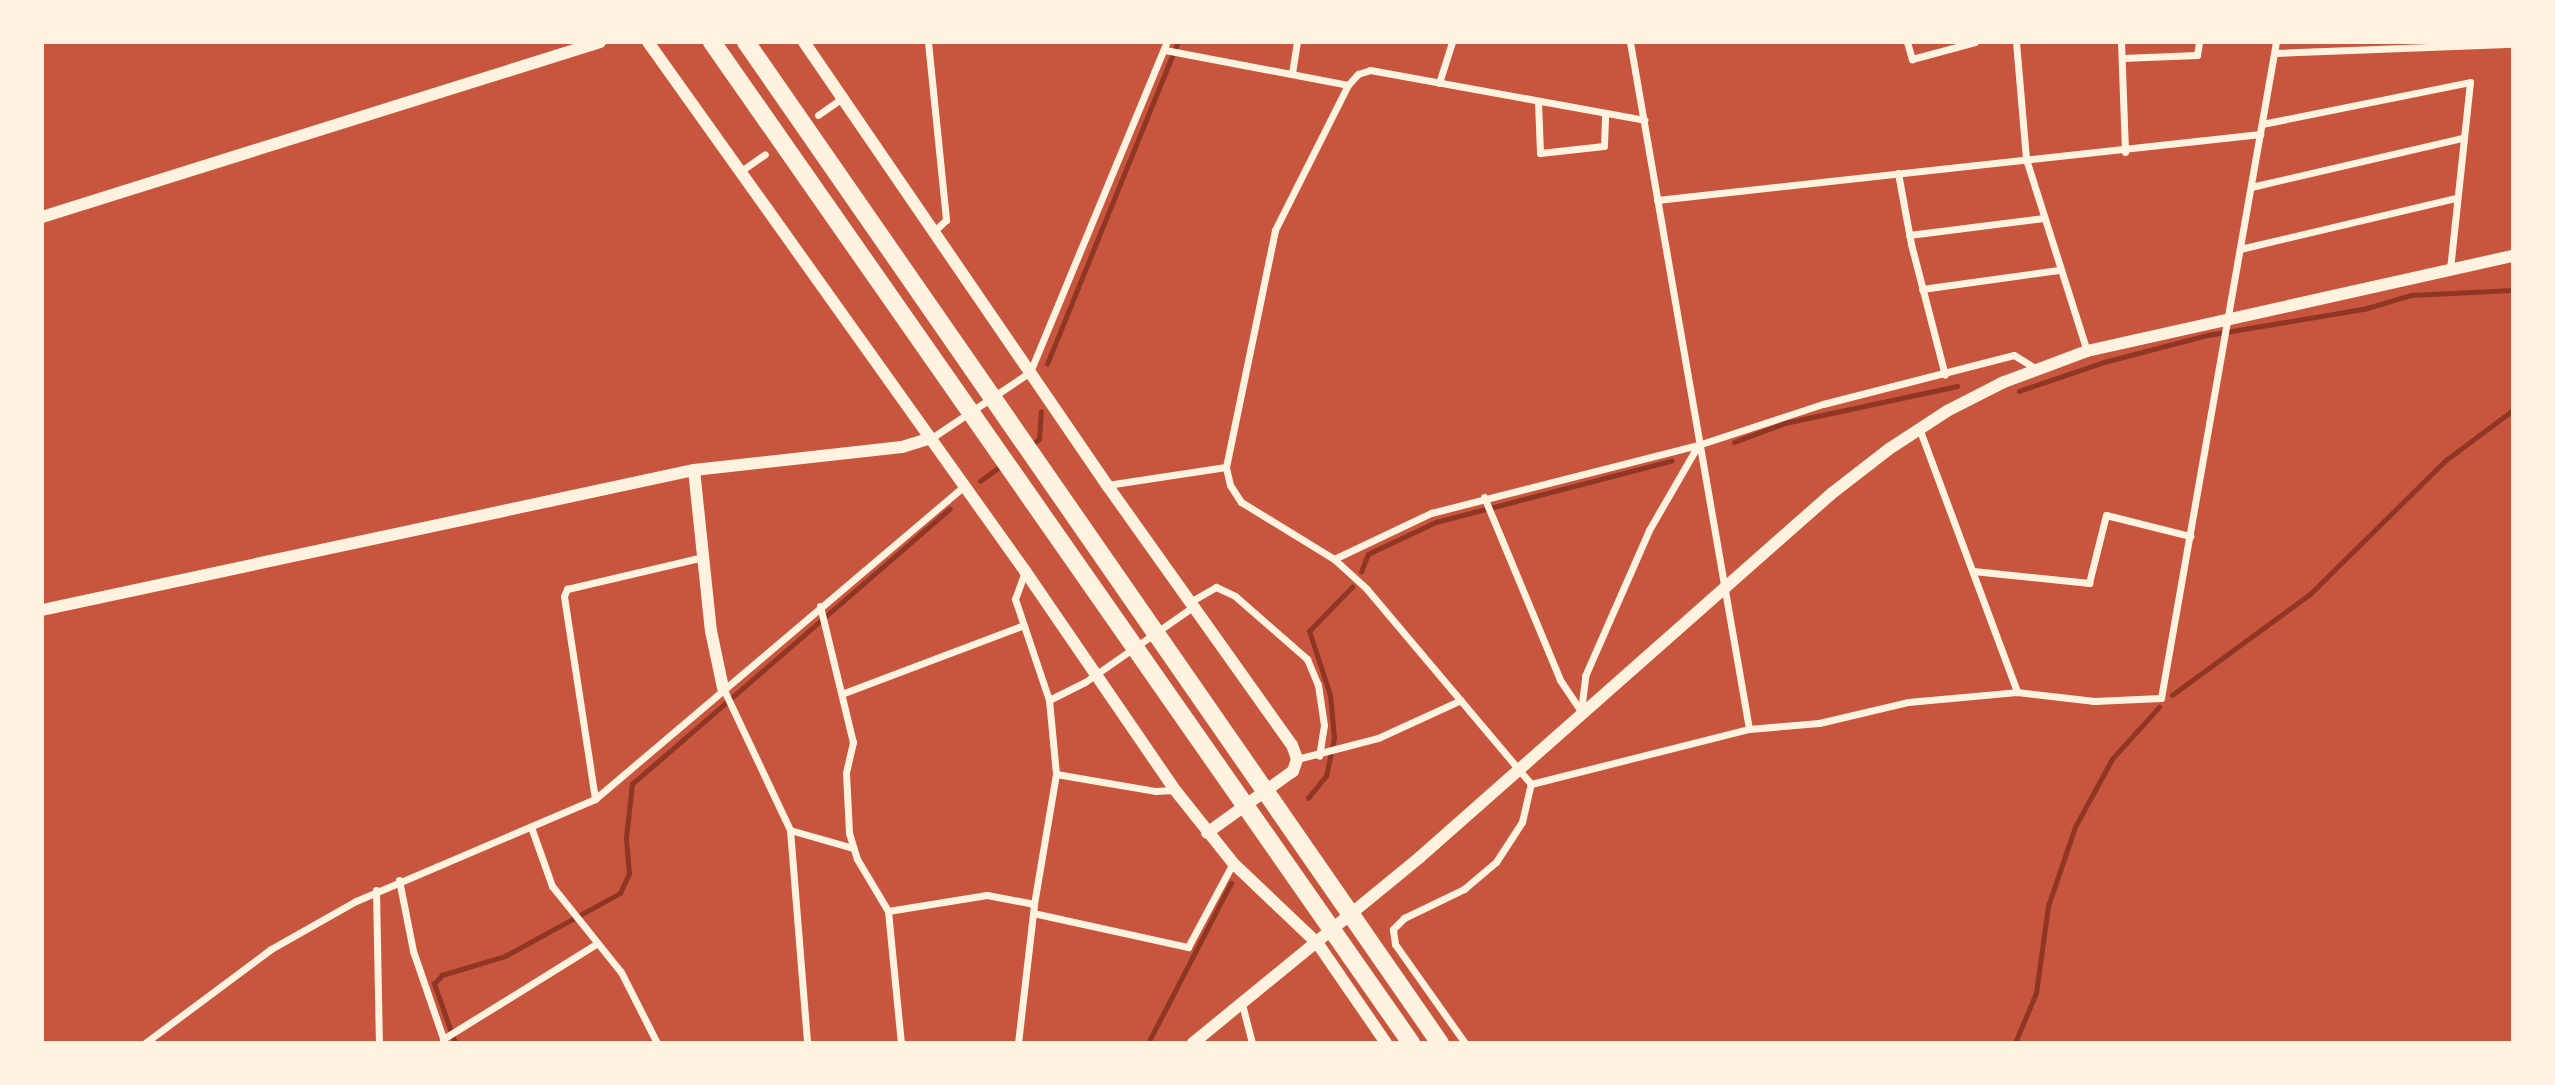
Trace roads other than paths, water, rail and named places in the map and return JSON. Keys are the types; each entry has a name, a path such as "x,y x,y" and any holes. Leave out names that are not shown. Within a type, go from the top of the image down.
{"highway":[{"path":"712,42 1411,1043"},
{"path":"746,42 1440,1043"}],"street":[{"path":"42,217 600,42"},
{"path":"649,42 963,487 1026,571 1175,790 1233,863 1318,944 1386,1043"},
{"path":"804,42 1297,759"},
{"path":"928,42 946,220 934,231"},
{"path":"1292,73 1297,42"},
{"path":"1438,83 1452,42"},
{"path":"1630,42 1749,729"},
{"path":"1907,42 1912,59 1975,42"},
{"path":"2016,42 2026,159 2059,270 2087,351"},
{"path":"2121,42 2125,152"},
{"path":"2122,58 2197,55 2199,42"},
{"path":"1531,784 1749,729 1819,723 1908,702 2017,692 2095,701 2161,698 2276,42"},
{"path":"2275,53 2513,44"},
{"path":"42,610 694,470 902,447 929,439 1030,372 1166,46 1348,85"},
{"path":"1531,784 1389,612 1334,559 1241,502 1230,485 1226,467 1275,230 1348,85 1370,71 1644,120"},
{"path":"2262,124 2470,82 2461,138 2450,270"},
{"path":"818,115 842,98"},
{"path":"1538,101 1540,153 1604,146 1605,113"},
{"path":"1657,200 2026,159 2125,152 2260,134"},
{"path":"2251,187 2461,138"},
{"path":"741,171 765,154"},
{"path":"1898,173 1909,235 1945,375"},
{"path":"2240,249 2456,198"},
{"path":"1909,235 2044,218"},
{"path":"1193,1043 1318,944 1581,711 1860,471 1919,428 2036,369 2087,351 2226,327 2513,256"},
{"path":"1922,289 2059,270"},
{"path":"1334,559 1431,513 1487,502 1698,444 1823,404 1945,375 2014,355 2036,369"},
{"path":"1919,428 2017,692"},
{"path":"1581,711 1585,676 1669,492 1698,444"},
{"path":"1107,485 1226,467"},
{"path":"694,470 703,557 723,688 790,830 807,1043"},
{"path":"145,1043 271,949 376,890 595,799 963,487"},
{"path":"1487,502 1560,680 1581,711"},
{"path":"1973,571 2089,583 2106,515 2190,536"},
{"path":"595,799 567,589 703,557"},
{"path":"1018,1043 1034,904 1056,774 1049,700 1015,599 1026,571"},
{"path":"1049,700 1097,674 1174,621 1216,587 1235,596 1307,659 1318,685 1324,725 1319,756"},
{"path":"820,606 844,693 853,742 846,773 853,848 888,911 901,1043"},
{"path":"844,693 1024,625"},
{"path":"1297,759 1331,753 1414,724 1461,700"},
{"path":"1207,833 1277,785 1293,771 1297,759"},
{"path":"1056,774 1175,790"},
{"path":"1465,1043 1395,944 1393,929 1404,918 1464,889 1496,862 1522,822 1531,784"},
{"path":"531,827 552,886 621,972 657,1043"},
{"path":"790,830 853,848"},
{"path":"1033,913 1188,947 1233,863"},
{"path":"399,880 413,951 444,1041 598,943"},
{"path":"376,890 379,1043"},
{"path":"888,911 987,895 1034,904"},
{"path":"1242,1004 1252,1043"}],"waterway":[{"path":"1047,364 1178,42"},
{"path":"2019,391 2104,362 2208,335 2364,309 2411,295 2513,290"},
{"path":"1734,442 1785,423 1957,386"},
{"path":"2172,695 2310,594 2446,460 2513,410"},
{"path":"1031,445 1039,439 1041,412"},
{"path":"1361,572 1368,554 1436,522 1671,461"},
{"path":"980,481 1003,464"},
{"path":"455,1043 434,984 442,975 505,956 620,893 629,874 626,838 632,784 950,509"},
{"path":"1308,798 1326,776 1334,738 1330,695 1309,631 1352,587"},
{"path":"2015,1043 2036,993 2048,906 2075,827 2112,759 2159,707"},
{"path":"1148,1043 1231,883"}]}
